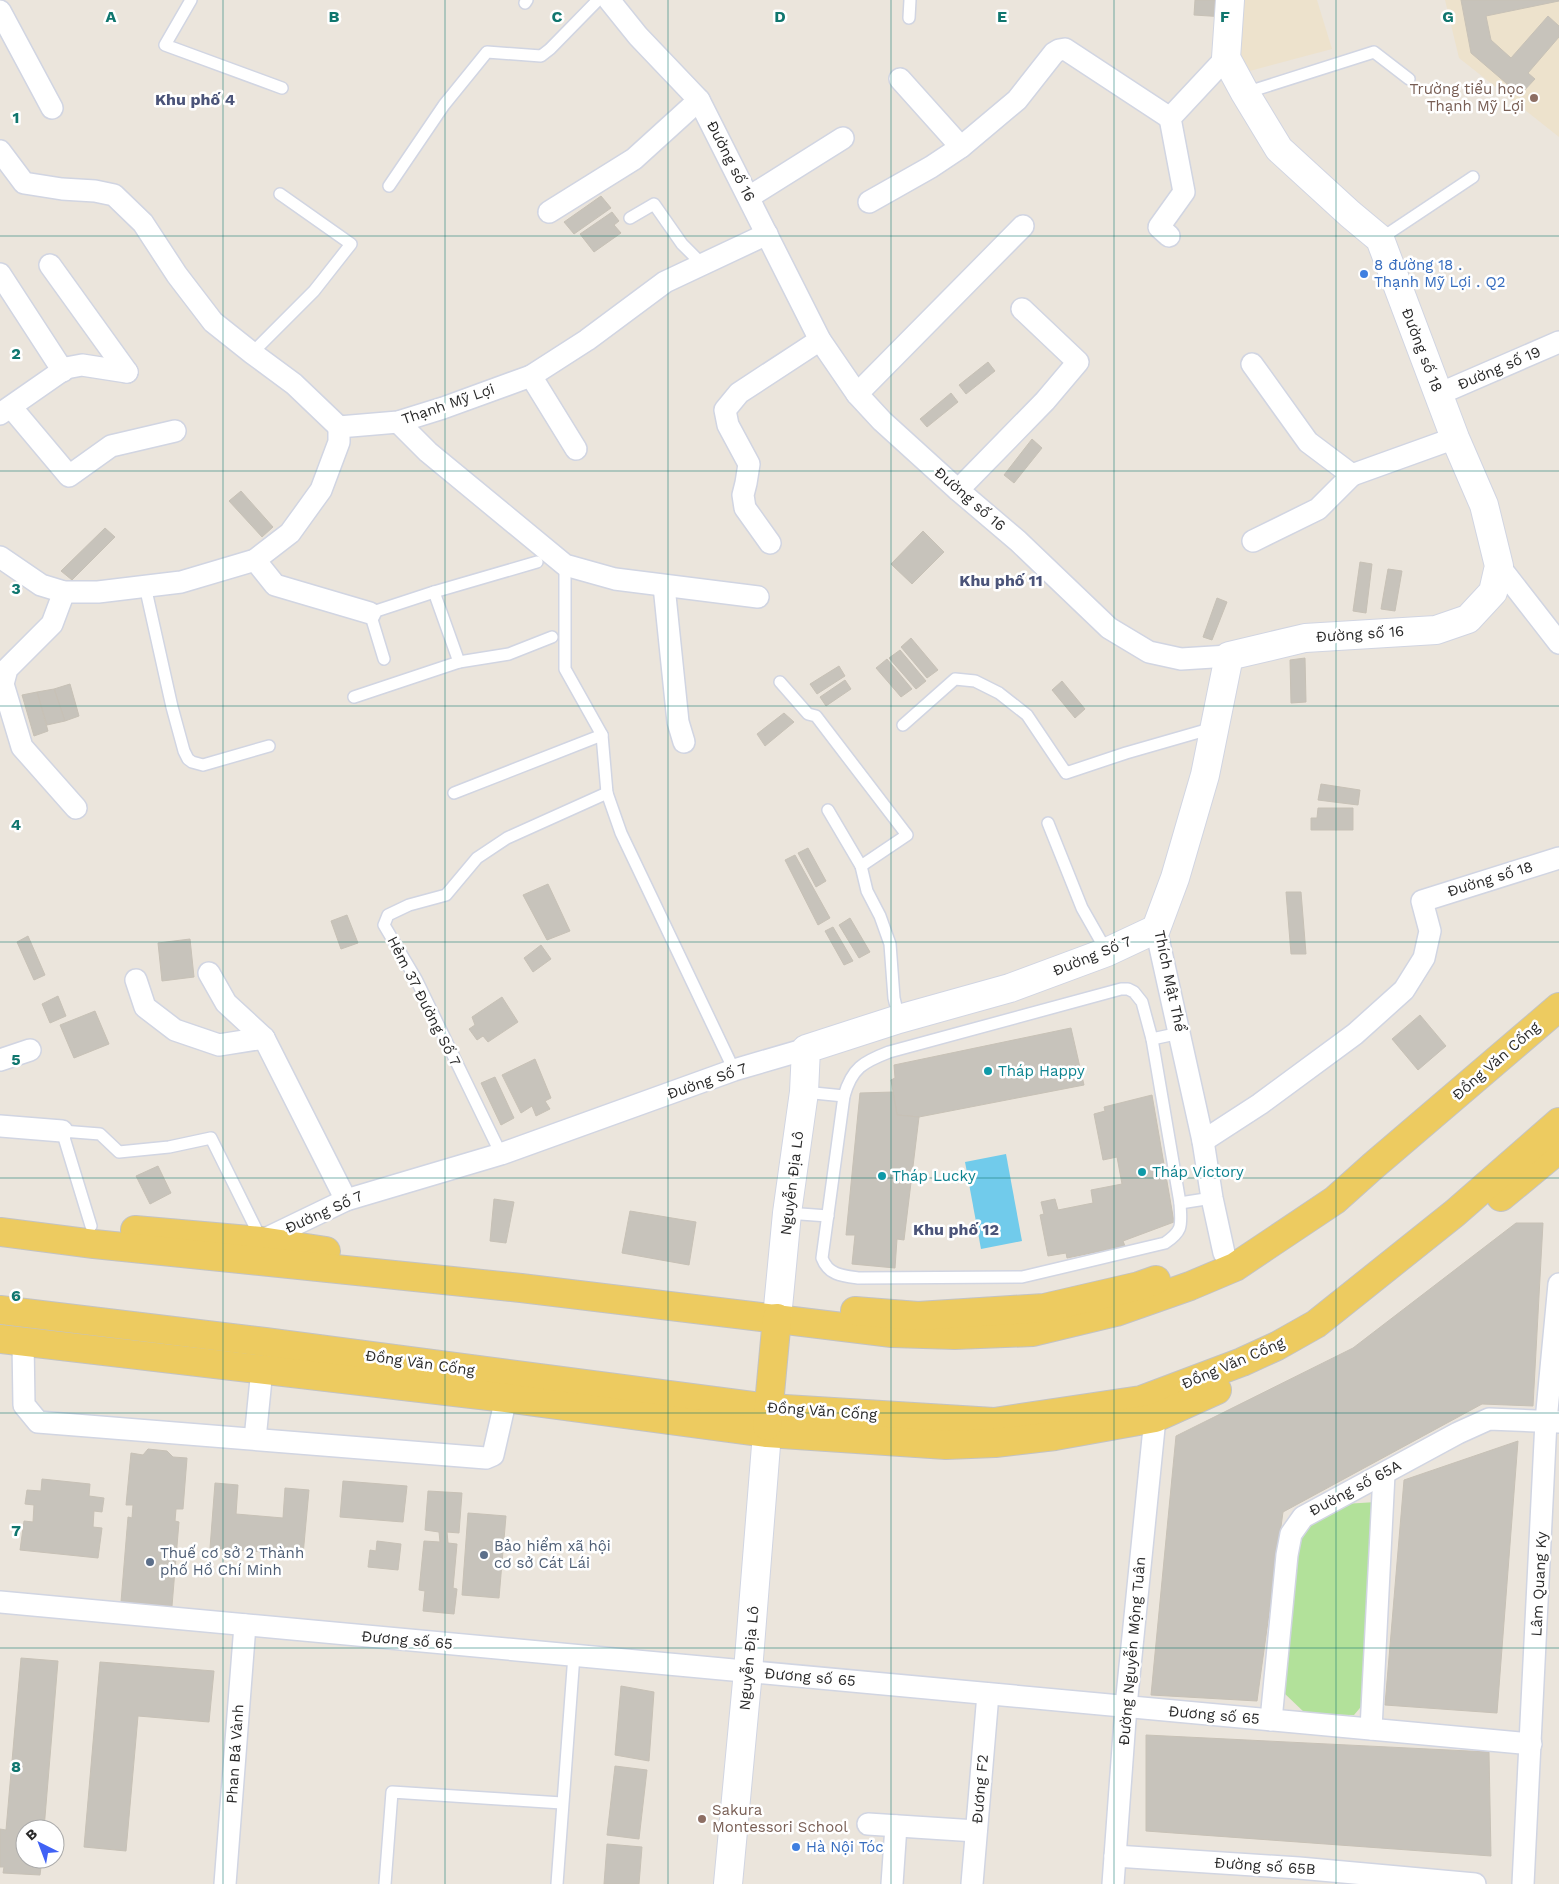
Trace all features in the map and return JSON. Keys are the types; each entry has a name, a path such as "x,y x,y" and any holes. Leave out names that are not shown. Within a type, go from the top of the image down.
{"main road":[{"name":"Đồng Văn Cống","path":"777,1318 816,1310 850,1310 918,1316 1044,1308 1139,1286 1181,1271 1224,1252 1280,1221 1353,1167 1559,990"},
{"name":"Đồng Văn Cống","path":"0,1214 522,1288 892,1333 956,1335 1033,1332 1116,1312 1190,1286 1235,1267 1336,1200 1559,1007"},
{"name":"Đồng Văn Cống","path":"13,1312 265,1342 508,1386 946,1445 1055,1436 1155,1418 1267,1370 1297,1355 1372,1304 1558,1132"},
{"name":"Đồng Văn Cống","path":"768,1420 994,1422 1141,1400 1277,1346 1316,1324 1558,1132"},
{"name":"Đồng Văn Cống","path":"0,1232 260,1251"},
{"path":"11,1341 13,1312"},
{"path":"768,1420 777,1318"},
{"name":"Đồng Văn Cống","path":"11,1341 262,1369 508,1386"},
{"path":"262,1369 265,1342"}],"street":[{"name":"Đường số 16","path":"609,0 638,36 700,100 820,340 857,394 882,421 1018,541 1108,628 1149,652 1182,659 1229,656 1305,638 1436,630 1468,619 1493,592 1499,566"},
{"path":"1170,118 1226,58 1230,0"},
{"path":"0,11 52,108"},
{"path":"869,202 932,167 961,147 1017,100 1054,53 1065,49 1170,118 1184,192 1159,227 1169,236"},
{"name":"Đường số 18","path":"1226,58 1244,93 1279,149 1380,239 1455,438 1484,505 1499,566 1559,643"},
{"path":"900,79 961,147"},
{"path":"549,212 634,159 700,100"},
{"path":"749,197 842,138"},
{"path":"0,151 24,183 114,194 144,223 177,275 213,322 294,384 339,427 338,442 321,490 290,533 255,560 181,582 98,592 64,592 41,585 0,557"},
{"path":"857,394 1023,226"},
{"name":"Thạnh Mỹ Lợi","path":"339,427 398,422 531,376 587,340 665,282 767,234"},
{"path":"50,265 127,372 82,365 66,368 6,410 69,476 110,446 174,431"},
{"path":"0,274 63,371"},
{"path":"958,490 1045,401 1078,362 1022,309"},
{"path":"770,543 745,508 743,495 748,464 728,425 725,410 739,394 820,340"},
{"name":"Đường số 19","path":"1439,394 1559,342"},
{"path":"1252,364 1308,442 1352,475"},
{"path":"531,376 576,449"},
{"path":"398,422 428,452 565,565 615,579 758,597"},
{"path":"1253,541 1318,509 1352,475 1455,438"},
{"path":"255,560 275,585 370,613"},
{"path":"664,586 678,722 684,742"},
{"path":"64,592 52,624 7,669 3,684 22,747 76,808"},
{"name":"Thích Mật Thể","path":"1224,1252 1212,1198 1203,1141 1156,929 1175,878 1205,775 1229,656"},
{"name":"Đường số 18","path":"1203,1141 1260,1104 1355,1034 1404,990 1424,958 1430,931 1422,901 1559,858"},
{"name":"Đường Số 7","path":"260,1251 346,1200 501,1154 734,1070 899,1019 1010,988 1107,952 1156,929"},
{"path":"209,973 226,1003 264,1038 346,1200"},
{"path":"136,980 145,1007 175,1030 219,1046 264,1038"},
{"name":"Nguyễn Địa Lô","path":"777,1318 788,1213 804,1092 806,1049"},
{"path":"0,1060 30,1050"},
{"path":"0,1126 62,1131"},
{"name":"Lâm Quang Ky","path":"1523,1884 1553,1421 1559,1284"},
{"path":"11,1341 24,1405 38,1422 486,1458 493,1455 508,1386"},
{"path":"255,1439 262,1369"},
{"name":"Đường Nguyễn Mộng Tuân","path":"1112,1884 1126,1706 1155,1418"},
{"name":"Đường số 65A","path":"1271,1720 1287,1556 1291,1534 1303,1517 1458,1433 1489,1419 1553,1421"},
{"name":"Nguyễn Địa Lô","path":"728,1884 748,1671 768,1420"},
{"path":"1371,1729 1384,1474"},
{"name":"Đương số 65","path":"0,1602 1531,1744"},
{"name":"Phan Bá Vành","path":"225,1884 245,1625"},
{"name":"Đương F2","path":"972,1884 988,1694"},
{"path":"868,1824 976,1831"},
{"path":"892,1884 896,1826"},
{"name":"Đường số 65B","path":"1115,1856 1299,1868 1475,1884"}],"lane":[{"path":"191,0 165,45 282,88"},
{"path":"389,186 444,105 487,52 541,56 598,0"},
{"path":"908,18 910,0"},
{"path":"1244,93 1374,52 1409,79"},
{"path":"1380,239 1473,177"},
{"path":"252,353 314,291 351,244 280,194"},
{"path":"630,218 654,204 682,244 703,265"},
{"path":"384,659 370,613 537,562"},
{"path":"565,565 565,669 602,735 607,793 621,833 734,1070"},
{"path":"145,586 172,708 188,759 198,765 203,765 269,746"},
{"path":"434,592 459,662"},
{"path":"354,697 459,662 509,654 552,637"},
{"path":"903,725 955,679 975,681 998,693 1027,715 1066,773 1126,753 1213,728"},
{"path":"780,682 808,714 816,716 907,835 861,866"},
{"path":"454,793 602,735"},
{"name":"Hẻm 37 Đường Số 7","path":"501,1154 416,980 384,924 388,915 409,905 446,895 478,858 507,838 607,793"},
{"path":"828,810 861,866 867,891 880,916 890,944 894,998 899,1019"},
{"path":"1048,823 1082,908 1107,952"},
{"path":"1121,989 1134,992 1142,1002 1152,1040 1180,1203 1181,1226 1177,1235 1165,1243 1022,1277 859,1278 838,1275 824,1264 822,1258 844,1096 849,1080 860,1066 882,1054 1121,989"},
{"path":"1152,1040 1180,1034"},
{"path":"804,1092 844,1096"},
{"path":"91,1226 62,1131 100,1134 119,1152 169,1146 211,1138 260,1251"},
{"path":"1180,1203 1212,1198"},
{"path":"788,1213 828,1216"},
{"path":"557,1884 574,1655"},
{"path":"385,1884 392,1792 562,1803"}],"shaded area":[{"path":"1237,0 1317,0 1332,49 1246,72 1236,35"},
{"name":"Trường tiểu học Thạnh Mỹ Lợi","path":"1445,0 1559,0 1559,137 1459,58"}],"green space":[{"path":"1376,1502 1365,1702 1354,1715 1306,1714 1283,1692 1297,1533 1344,1504"}],"water":[{"path":"1006,1154 1022,1241 981,1249 965,1162"}],"building":[{"path":"1195,0 1225,0 1225,17 1194,15"},
{"path":"1461,0 1559,0 1486,16 1491,40 1511,58 1548,16 1559,26 1559,37 1528,73 1535,79 1520,95 1471,53"},
{"path":"601,196 611,208 574,234 564,222"},
{"path":"612,212 619,221 614,225 621,233 594,252 580,234"},
{"path":"988,362 995,371 966,394 959,385"},
{"path":"951,393 958,402 927,427 920,419"},
{"path":"1032,439 1042,448 1014,483 1004,475"},
{"path":"241,491 273,527 262,537 229,501"},
{"path":"105,528 115,537 72,580 61,571"},
{"path":"923,531 944,552 912,584 891,564"},
{"path":"1360,562 1372,564 1366,613 1353,611"},
{"path":"1388,569 1402,571 1395,611 1381,609"},
{"path":"1217,598 1227,602 1212,640 1203,637"},
{"path":"911,638 938,670 927,678 901,647"},
{"path":"900,650 926,681 916,689 889,658"},
{"path":"1305,658 1306,702 1291,703 1290,660"},
{"path":"887,659 912,689 901,697 876,668"},
{"path":"839,666 845,676 817,694 810,684"},
{"path":"845,680 851,689 826,706 820,697"},
{"path":"1062,681 1085,709 1075,718 1052,690"},
{"path":"70,684 79,716 65,721 54,689"},
{"path":"54,689 65,721 47,725 37,692"},
{"path":"37,692 48,731 34,736 22,695"},
{"path":"784,713 794,722 765,746 757,734"},
{"path":"1321,784 1360,790 1358,805 1318,800"},
{"path":"1318,808 1353,808 1353,830 1311,830 1311,818 1317,818"},
{"path":"808,848 826,881 816,887 798,853"},
{"path":"795,855 830,918 818,925 785,860"},
{"path":"548,884 570,931 547,940 523,895"},
{"path":"1286,892 1301,892 1306,954 1291,954"},
{"path":"347,915 358,943 341,949 331,921"},
{"path":"850,918 870,952 859,958 839,925"},
{"path":"833,927 853,961 844,965 825,931"},
{"path":"28,936 45,975 34,980 17,942"},
{"path":"190,939 194,977 162,981 158,943"},
{"path":"541,945 551,959 533,972 524,958"},
{"path":"58,996 66,1016 50,1023 42,1004"},
{"path":"502,997 518,1022 488,1042 483,1036 477,1040 469,1029 475,1025 472,1017"},
{"path":"95,1011 109,1044 74,1058 60,1025"},
{"path":"1420,1015 1446,1046 1418,1070 1392,1039"},
{"name":"Tháp Happy","path":"1071,1028 1084,1085 919,1117 897,1115 891,1080 895,1078 894,1065"},
{"path":"535,1059 551,1098 545,1101 550,1109 536,1116 532,1106 521,1113 502,1075"},
{"path":"495,1077 514,1118 501,1125 481,1083"},
{"name":"Tháp Lucky","path":"893,1092 897,1115 919,1117 904,1240 897,1239 895,1268 852,1264 855,1235 846,1235 860,1093"},
{"name":"Tháp Victory","path":"1152,1095 1174,1222 1123,1241 1125,1246 1067,1258 1066,1253 1048,1256 1040,1215 1044,1214 1041,1202 1055,1199 1058,1210 1093,1203 1091,1190 1122,1184 1117,1157 1103,1160 1094,1114 1105,1111 1104,1107"},
{"path":"158,1166 171,1193 150,1204 136,1176"},
{"path":"494,1199 514,1202 506,1243 490,1241"},
{"path":"630,1211 696,1222 689,1265 622,1253"},
{"path":"1516,1223 1543,1223 1533,1406 1482,1404 1283,1512 1257,1701 1151,1695 1176,1436 1353,1348"},
{"path":"1518,1441 1497,1713 1385,1705 1404,1480"},
{"name":"Thuế cơ sở 2 Thành phố Hồ Chí Minh","path":"148,1449 167,1451 173,1457 187,1458 183,1509 176,1509 175,1521 179,1522 172,1606 121,1602 128,1517 132,1518 133,1505 126,1505 131,1453 143,1455"},
{"path":"42,1479 90,1484 89,1496 104,1498 102,1512 94,1511 93,1527 102,1528 98,1558 20,1550 24,1521 33,1522 34,1505 25,1504 27,1490 41,1491"},
{"path":"343,1481 407,1486 403,1522 340,1517"},
{"path":"215,1483 238,1485 236,1514 283,1518 285,1488 309,1490 303,1555 210,1548"},
{"path":"428,1491 462,1493 459,1533 447,1532 448,1543 457,1544 453,1588 457,1589 454,1614 423,1611 425,1591 419,1590 424,1541 440,1542 439,1532 425,1530"},
{"name":"Bảo hiểm xã hội cơ sở Cát Lái","path":"468,1513 506,1516 499,1598 462,1595"},
{"path":"377,1541 401,1544 398,1570 368,1567 370,1550 376,1551"},
{"path":"21,1658 58,1661 45,1819 15,1819 15,1869 41,1869 40,1875 3,1873 4,1867 0,1867 0,1829 6,1830"},
{"path":"100,1662 214,1671 209,1722 138,1716 126,1851 84,1847"},
{"path":"621,1686 654,1692 649,1761 615,1755"},
{"path":"1146,1735 1489,1752 1491,1856 1146,1831"},
{"path":"615,1766 647,1770 639,1839 607,1835"},
{"path":"607,1844 642,1847 639,1884 604,1884"}],"place":[{"name":"Trường tiểu học Thạnh Mỹ Lợi","path":"1534,98"},
{"name":"8 đường 18 . Thạnh Mỹ Lợi . Q2","path":"1364,274"},
{"name":"Tháp Happy","path":"988,1071"},
{"name":"Tháp Victory","path":"1142,1172"},
{"name":"Tháp Lucky","path":"882,1176"},
{"name":"Bảo hiểm xã hội cơ sở Cát Lái","path":"484,1555"},
{"name":"Thuế cơ sở 2 Thành phố Hồ Chí Minh","path":"150,1562"},
{"name":"Sakura Montessori School","path":"702,1819"},
{"name":"Hà Nội Tóc","path":"796,1847"}],"district":[{"name":"Khu phố 4","path":"195,99"},
{"name":"Khu phố 11","path":"1001,580"},
{"name":"Khu phố 12","path":"956,1229"}]}
